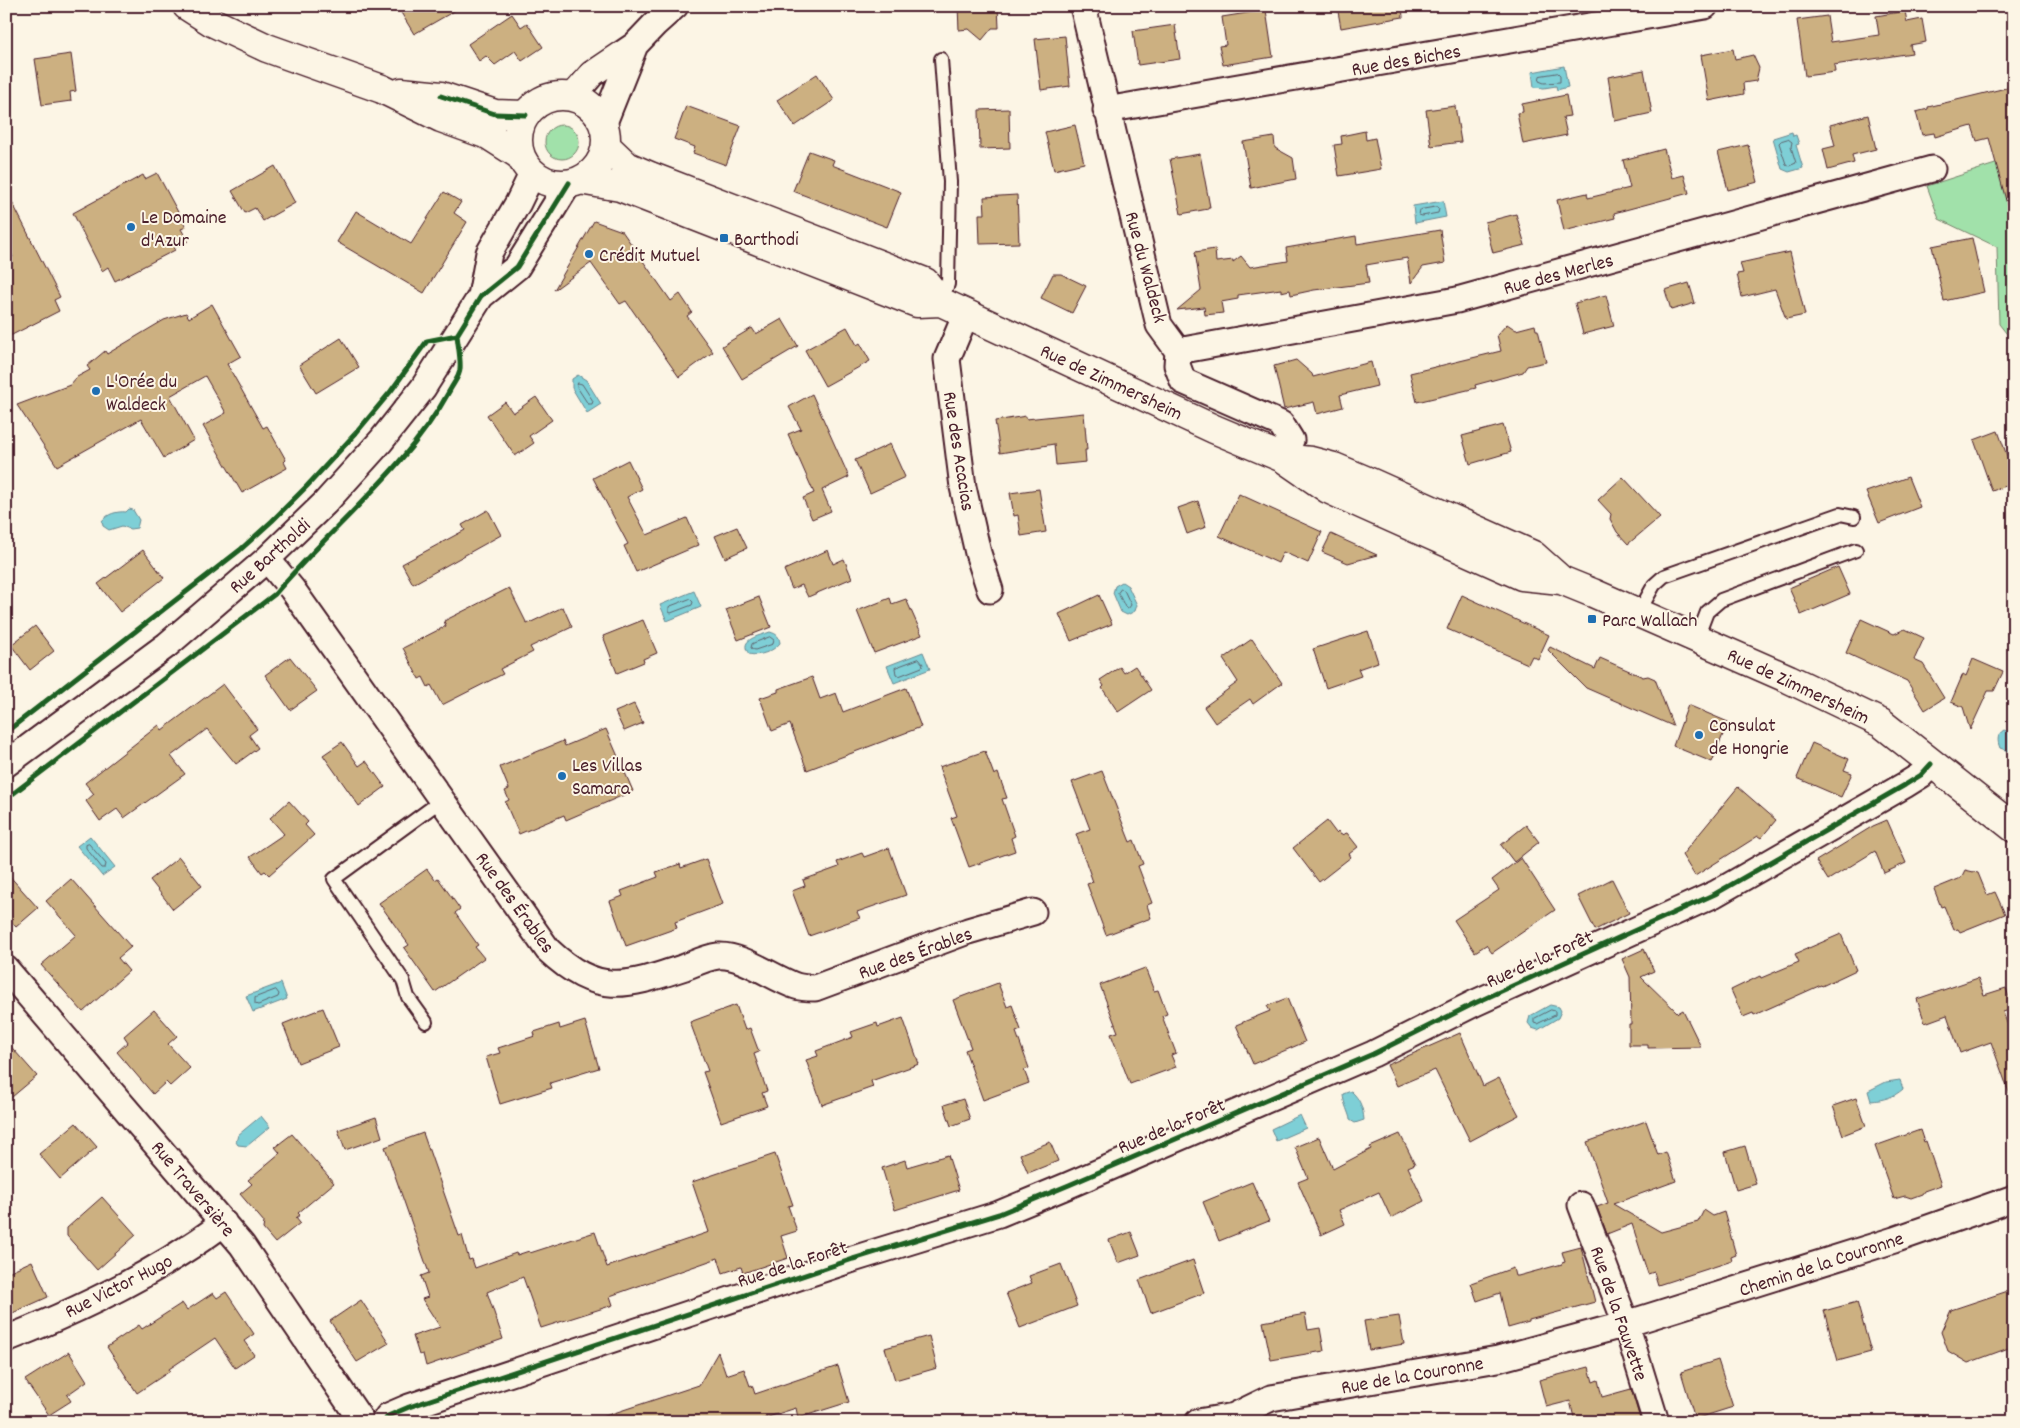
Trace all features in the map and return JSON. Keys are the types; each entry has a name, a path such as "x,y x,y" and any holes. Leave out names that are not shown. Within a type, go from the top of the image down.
{"main road":[{"path":"187,6 212,22 267,48 382,90 441,118 488,135 545,180 558,183 575,182 590,174 598,166 605,135 592,108 572,97 559,96 535,105 526,114 520,126 519,136 527,164"},
{"path":"382,90 441,96 496,114 526,114"},
{"name":"Rue de Zimmersheim","path":"605,135 627,166 925,282 941,302 1214,429 1284,458 1328,489 1522,576 1561,580 1639,612 1880,723 2014,828"},
{"name":"Rue de Zimmersheim","path":"575,182 620,187 917,303 941,302"}],"street":[{"path":"572,97 592,74 635,45 676,6"},
{"name":"Rue du Waldeck","path":"1083,6 1106,110 1159,324 1178,351 1176,365 1183,381 1281,424 1291,440 1284,458"},
{"name":"Rue des Biches","path":"1106,110 1705,6"},
{"path":"605,135 635,45"},
{"name":"Rue Bartholdi","path":"481,296 489,253 518,203 527,164"},
{"name":"Rue des Merles","path":"1178,351 1457,300 1932,169"},
{"name":"Rue Bartholdi","path":"6,764 167,645 267,559 325,503 381,442 423,388 481,296 517,267 575,182"},
{"name":"Rue des Acacias","path":"966,314 947,359 964,486 978,553 990,590"},
{"name":"Rue des Érables","path":"267,559 292,590 548,950 564,964 582,975 600,981 621,984 641,981 718,956 736,959 797,986 815,988 968,931 1033,912"},
{"name":"Rue de la Forêt","path":"384,1422 388,1416 409,1407 853,1259 999,1214 1069,1185 1374,1054 1475,1003 1715,894 1905,785 1921,775 1931,764"},
{"name":"Rue Traversière","path":"6,969 242,1245 362,1422"},
{"name":"Chemin de la Couronne","path":"1626,1324 1894,1240 2014,1198"},
{"name":"Rue de la Fauvette","path":"1581,1205 1626,1324 1656,1422"},
{"name":"Rue Victor Hugo","path":"6,1338 114,1292 201,1241 224,1223"},
{"name":"Rue de la Couronne","path":"1198,1422 1234,1416 1271,1398 1498,1359 1626,1324"}],"lane":[{"path":"941,59 950,182 948,284 941,302"},
{"path":"1639,612 1654,585 1664,576 1840,514 1854,517"},
{"path":"1697,638 1707,612 1721,600 1856,550"},
{"path":"426,1022 408,997 403,980 334,879 442,800"}],"green space":[{"path":"562,125 569,126 574,130 578,135 578,149 574,154 569,158 562,159 555,158 550,154 546,149 545,142 546,135 550,130 555,126"},
{"path":"2014,158 2014,343 1999,324 1997,247 1939,219 1927,186"}],"water":[{"path":"1564,66 1568,87 1557,90 1556,86 1534,87 1532,72"},
{"path":"1792,132 1793,136 1796,135 1799,144 1796,145 1803,168 1789,172 1782,169 1773,138"},
{"path":"1443,201 1446,217 1415,223 1413,206"},
{"path":"578,375 586,380 601,404 587,413 572,388 572,379"},
{"path":"129,509 133,510 139,520 137,528 130,529 122,526 109,530 103,526 102,521 107,516 126,512"},
{"path":"1122,582 1128,586 1137,605 1135,611 1127,615 1121,612 1113,593 1115,586"},
{"path":"694,591 701,607 667,621 660,605"},
{"path":"770,632 778,637 780,643 770,651 762,654 749,654 746,649 748,642"},
{"path":"923,652 930,669 894,683 887,666"},
{"path":"2004,730 2014,734 2014,753 2000,748 1998,738"},
{"path":"90,836 115,867 102,876 77,846"},
{"path":"281,983 287,999 253,1012 246,996"},
{"path":"1550,1005 1559,1007 1561,1011 1558,1018 1538,1030 1532,1028 1528,1023 1530,1016"},
{"path":"1900,1080 1903,1089 1900,1092 1888,1098 1871,1101 1868,1091 1886,1082"},
{"path":"1351,1091 1359,1101 1364,1116 1364,1120 1355,1123 1350,1120 1343,1097 1343,1094"},
{"path":"1300,1115 1306,1128 1276,1141 1271,1129"},
{"path":"261,1116 270,1127 247,1146 238,1145 236,1142 238,1135"}],"building":[{"path":"397,6 463,6 414,34"},
{"path":"958,6 998,6 999,28 992,28 982,40 969,29 959,30"},
{"path":"1337,6 1402,6 1403,17 1341,28"},
{"path":"1266,10 1273,57 1223,65 1219,46 1226,45 1222,17"},
{"path":"1905,11 1907,22 1922,19 1926,42 1910,45 1912,53 1834,65 1835,72 1805,76 1797,20 1827,16 1831,42 1879,35 1876,16"},
{"path":"512,14 521,27 527,23 543,47 522,61 515,51 495,65 486,56 479,61 468,44"},
{"path":"1175,25 1180,59 1138,65 1133,31"},
{"path":"1065,36 1070,86 1041,90 1035,39"},
{"path":"1733,49 1735,59 1753,55 1759,68 1756,81 1743,83 1744,94 1709,101 1701,55"},
{"path":"71,54 76,91 70,92 71,101 42,105 35,59"},
{"path":"1644,70 1652,113 1615,121 1608,77"},
{"path":"817,74 834,100 795,126 777,100"},
{"path":"2014,86 2014,203 2007,204 1989,138 1977,141 1972,126 1935,137 1934,133 1922,135 1916,112 1928,109 1928,107"},
{"path":"1566,95 1570,116 1563,117 1567,135 1523,144 1517,113 1523,112 1522,104"},
{"path":"686,106 741,126 726,165 693,153 695,147 674,139"},
{"path":"1455,106 1461,142 1431,146 1426,110"},
{"path":"1009,109 1010,148 980,149 979,110"},
{"path":"1868,115 1876,149 1852,155 1854,163 1828,170 1823,149 1835,146 1830,125"},
{"path":"1075,125 1084,163 1054,170 1045,132"},
{"path":"1365,131 1366,140 1375,138 1381,169 1339,176 1334,145 1342,144 1341,136"},
{"path":"1274,137 1275,148 1293,158 1296,179 1251,188 1243,142"},
{"path":"1748,145 1758,182 1728,190 1718,152"},
{"path":"1664,149 1672,178 1684,175 1689,193 1614,213 1615,218 1564,231 1557,200 1587,193 1588,198 1630,188 1623,160"},
{"path":"809,151 834,160 832,165 901,192 887,227 793,191"},
{"path":"1200,154 1210,207 1181,214 1170,159"},
{"path":"275,166 295,203 263,221 255,208 245,213 232,191"},
{"name":"Le Domaine d'Azur","path":"157,173 186,227 181,229 188,241 174,248 175,250 115,281 108,267 102,271 73,213 143,175 145,179"},
{"path":"6,190 60,297 54,300 59,311 6,338 6,260 13,257 6,242"},
{"path":"444,192 461,202 454,213 467,222 424,293 337,242 356,211 411,244"},
{"path":"1017,195 1019,243 980,244 979,214 985,214 984,197"},
{"path":"1516,214 1525,245 1493,253 1485,222"},
{"path":"594,221 622,231 671,301 680,294 692,312 687,316 713,352 679,377 626,301 620,304 591,263 554,290"},
{"path":"1440,230 1445,263 1423,267 1411,283 1407,258 1366,265 1369,283 1291,295 1290,290 1281,292 1281,289 1238,295 1238,299 1221,302 1223,313 1205,315 1204,307 1177,310 1201,290 1195,252 1215,249 1216,262 1233,260 1233,262 1241,256 1250,267 1288,261 1286,248 1356,236 1357,244"},
{"path":"1972,238 1984,292 1944,301 1932,246"},
{"path":"1790,252 1805,315 1786,319 1775,289 1742,297 1737,274 1743,273 1740,263"},
{"path":"1053,274 1061,274 1086,286 1072,313 1041,298"},
{"path":"1689,283 1695,303 1671,310 1665,290"},
{"path":"1606,295 1614,326 1583,334 1575,303"},
{"path":"212,304 241,356 227,364 263,428 267,426 286,460 284,462 287,468 242,493 203,426 226,413 205,376 170,396 194,440 164,458 141,419 57,466 17,405 70,385 77,377 90,370 87,366 105,351 107,354 164,320 186,313 189,318"},
{"path":"782,319 798,346 742,379 722,346 752,328 756,334"},
{"path":"1507,324 1516,330 1535,325 1546,362 1527,366 1523,372 1475,385 1476,388 1417,402 1410,373 1501,351 1497,335"},
{"path":"847,327 857,345 860,343 870,361 825,386 805,350"},
{"path":"341,338 359,367 316,393 299,365"},
{"path":"1296,360 1313,377 1371,362 1377,386 1340,395 1343,407 1317,414 1314,402 1284,409 1274,366"},
{"path":"812,394 849,477 822,490 831,511 812,519 803,498 814,493 788,434 801,429 789,407"},
{"path":"536,397 552,420 529,436 534,443 515,456 487,415 505,402 513,413"},
{"path":"1084,413 1086,462 1056,465 1054,444 1000,453 995,421 1026,416 1026,419"},
{"path":"1503,425 1511,452 1470,464 1462,436"},
{"path":"1998,431 2014,475 2014,483 1992,491 1974,440"},
{"path":"890,444 905,477 870,493 855,460"},
{"path":"628,460 642,489 627,497 647,535 687,518 699,545 636,572 624,546 628,544 593,478"},
{"path":"1623,477 1660,517 1628,544 1617,532 1610,519 1611,514 1598,500"},
{"path":"1908,477 1920,507 1879,523 1866,492"},
{"path":"1039,489 1046,532 1021,536 1018,515 1014,516 1010,493"},
{"path":"1239,494 1322,532 1308,563 1283,552 1278,563 1219,536"},
{"path":"1198,501 1206,527 1187,534 1178,508"},
{"path":"488,510 501,535 413,584 402,564 465,530 462,525"},
{"path":"737,527 747,548 725,558 715,536"},
{"path":"1331,534 1377,555 1348,563 1322,552"},
{"path":"143,550 164,578 120,612 98,584"},
{"path":"828,550 833,564 844,559 852,578 808,597 802,585 792,589 784,570"},
{"path":"1838,567 1850,594 1801,615 1789,588"},
{"path":"509,588 527,624 563,607 572,627 530,647 533,652 500,669 503,674 442,705 431,685 428,687 423,677 419,679 403,648 446,626 444,621"},
{"path":"1099,595 1112,624 1071,641 1059,614"},
{"path":"1462,595 1549,635 1538,659 1532,656 1528,664 1447,629"},
{"path":"759,597 771,627 738,640 726,610"},
{"path":"890,598 892,604 906,599 922,635 874,653 857,611"},
{"path":"1861,619 1894,634 1905,629 1924,638 1914,660 1923,664 1944,698 1925,710 1907,681 1846,653"},
{"path":"643,620 657,653 643,659 644,662 617,673 603,636"},
{"path":"35,626 54,651 30,670 11,645"},
{"path":"1368,631 1378,662 1358,669 1361,676 1326,688 1313,649"},
{"path":"1252,639 1282,683 1253,704 1250,699 1215,723 1204,707 1238,682 1223,659"},
{"path":"1550,647 1595,669 1600,658 1643,677 1648,676 1655,679 1673,726 1586,688 1548,650"},
{"path":"290,657 317,691 290,710 265,675"},
{"path":"1973,659 2003,672 1994,691 1988,691 1970,730 1963,707 1951,702 1963,674 1966,676"},
{"path":"1135,666 1151,690 1118,712 1102,688 1104,686 1100,680 1120,667 1124,673"},
{"path":"812,677 820,699 836,693 843,712 906,688 921,727 807,770 790,724 772,731 760,698 778,692 778,689"},
{"path":"223,684 257,729 249,735 258,748 236,764 207,729 171,756 185,774 124,818 117,809 100,821 86,801 94,794 85,783 159,725 162,730"},
{"path":"634,704 643,723 624,731 615,712"},
{"path":"1688,705 1728,722 1712,762 1673,746"},
{"name":"Les Villas Samara","path":"606,729 633,791 566,820 564,815 519,834 505,802 509,800 505,791 509,789 500,767 563,741 565,746"},
{"path":"342,742 359,766 366,761 385,787 359,806 323,755"},
{"path":"1812,743 1849,759 1844,770 1852,773 1841,797 1797,778"},
{"path":"985,751 994,775 998,773 1007,798 1002,799 1015,836 1011,838 1015,851 969,867 951,818 957,816 939,767"},
{"path":"1102,771 1130,842 1134,840 1143,864 1138,866 1152,903 1147,905 1151,918 1106,935 1087,884 1093,882 1076,834 1090,829 1072,782"},
{"path":"1738,787 1776,820 1761,838 1758,836 1695,876 1682,855"},
{"path":"289,801 308,822 305,825 314,835 269,875 265,871 262,873 250,857 284,834 270,818"},
{"path":"1887,820 1906,863 1884,873 1875,851 1828,880 1816,861 1873,826"},
{"path":"1327,821 1336,833 1338,831 1341,835 1347,833 1358,847 1349,854 1351,857 1319,882 1293,848"},
{"path":"1526,825 1539,842 1514,862 1501,845"},
{"path":"889,848 906,895 857,912 860,918 809,936 792,891 805,886 803,880 839,867 837,862 862,853 864,857"},
{"path":"179,857 202,886 173,909 150,880"},
{"path":"1521,858 1555,910 1492,953 1486,945 1475,952 1454,920 1499,890 1492,880"},
{"path":"706,859 723,904 675,922 677,928 626,946 610,901 623,896 621,891 658,877 656,872 680,864 681,868"},
{"path":"427,869 435,880 438,878 460,909 455,913 478,945 475,947 484,958 435,992 404,948 409,945 379,903"},
{"path":"1965,870 1978,873 1987,895 1995,892 2005,914 1960,932 1958,929 1954,930 1944,906 1941,907 1934,889 1961,878"},
{"path":"6,872 38,908 16,927 6,916"},
{"path":"71,879 131,947 118,958 129,971 83,1012 41,965 76,935 46,901"},
{"path":"1612,879 1629,913 1595,930 1578,896"},
{"path":"1841,934 1856,970 1754,1015 1753,1013 1743,1017 1731,990 1760,976 1761,978 1799,962 1795,954"},
{"path":"1644,949 1654,971 1641,977 1678,1013 1683,1010 1701,1047 1648,1048 1648,1045 1629,1045 1629,1024 1631,1024 1630,977 1622,959"},
{"path":"1145,968 1154,991 1158,990 1167,1014 1162,1016 1176,1053 1171,1055 1176,1067 1130,1084 1111,1034 1118,1032 1100,985"},
{"path":"1978,978 1984,995 2006,988 2013,1009 2003,1012 2014,1042 2014,1098 2011,1098 1991,1042 1960,1053 1947,1015 1925,1023 1917,999"},
{"path":"998,983 1007,1007 1012,1005 1021,1030 1016,1032 1029,1068 1024,1070 1029,1083 983,1100 965,1050 971,1048 953,1000"},
{"path":"1287,998 1305,1042 1253,1064 1236,1025 1270,1011 1267,1006"},
{"path":"736,1005 745,1030 750,1028 759,1052 754,1054 767,1091 762,1093 767,1106 721,1122 703,1072 708,1071 690,1022"},
{"path":"323,1008 339,1047 298,1063 283,1024"},
{"path":"154,1010 177,1036 168,1044 190,1068 170,1086 166,1082 153,1094 117,1052 128,1042 124,1036"},
{"path":"903,1018 919,1064 871,1081 873,1087 822,1105 806,1060 818,1056 816,1051 853,1037 851,1032 877,1023 878,1027"},
{"path":"585,1021 599,1068 550,1083 552,1088 500,1104 486,1057 500,1053 498,1048 535,1036 534,1032 559,1024 560,1029"},
{"path":"1460,1033 1483,1086 1499,1078 1519,1115 1470,1141 1435,1070 1397,1086 1387,1065"},
{"path":"6,1041 37,1076 6,1102"},
{"path":"1856,1098 1866,1126 1843,1135 1833,1106"},
{"path":"963,1099 970,1119 951,1126 944,1105"},
{"path":"376,1117 382,1137 345,1150 338,1130"},
{"path":"1646,1121 1658,1155 1666,1152 1676,1181 1613,1204 1661,1232 1698,1222 1704,1210 1713,1216 1724,1212 1736,1255 1731,1257 1732,1261 1658,1285 1654,1272 1648,1274 1632,1224 1607,1234 1597,1207 1608,1203 1587,1142"},
{"path":"76,1123 97,1147 60,1179 39,1154"},
{"path":"1920,1130 1924,1142 1926,1141 1941,1185 1911,1198 1905,1196 1894,1199 1875,1146"},
{"path":"423,1133 459,1236 462,1235 469,1260 472,1259 475,1268 516,1253 517,1255 529,1251 530,1253 595,1232 607,1267 709,1232 692,1182 775,1154 793,1205 788,1206 797,1231 781,1236 788,1258 743,1273 741,1267 723,1273 718,1258 610,1296 613,1305 541,1328 523,1277 487,1292 503,1339 426,1366 423,1354 419,1355 413,1336 440,1327 422,1299 428,1297 421,1276 429,1273 385,1147"},
{"path":"292,1134 334,1183 298,1213 300,1215 296,1218 300,1223 275,1243 263,1229 264,1222 240,1194 252,1184 248,1180 280,1153 275,1147"},
{"path":"1400,1134 1415,1164 1408,1167 1424,1201 1391,1218 1379,1192 1339,1210 1345,1224 1321,1235 1298,1182 1308,1178 1295,1147 1319,1137 1333,1169 1371,1149 1370,1147"},
{"path":"1050,1142 1058,1161 1028,1173 1020,1154"},
{"path":"1745,1146 1756,1184 1736,1190 1725,1152"},
{"path":"948,1155 959,1190 895,1210 882,1168 905,1160 907,1167"},
{"path":"1252,1182 1269,1221 1219,1241 1203,1202"},
{"path":"102,1197 136,1235 97,1270 67,1236 67,1228"},
{"path":"1131,1232 1140,1255 1118,1263 1109,1240"},
{"path":"1581,1247 1595,1302 1529,1320 1529,1322 1508,1328 1500,1293 1477,1301 1471,1283 1513,1268 1515,1276 1518,1276 1562,1264 1565,1262 1562,1252"},
{"path":"1193,1260 1204,1293 1151,1313 1139,1280"},
{"path":"32,1261 48,1297 6,1316 6,1273"},
{"path":"1061,1264 1077,1306 1020,1328 1006,1293 1032,1283 1029,1276"},
{"path":"2014,1289 2014,1346 1968,1363 1948,1351 1941,1332 1951,1310"},
{"path":"226,1292 254,1334 244,1341 254,1355 235,1368 215,1338 137,1393 107,1347 139,1325 142,1329 182,1303 187,1310 213,1293 217,1298"},
{"path":"361,1300 389,1343 357,1362 330,1321"},
{"path":"1857,1302 1871,1352 1838,1361 1824,1311"},
{"path":"1305,1314 1308,1330 1320,1328 1324,1351 1271,1360 1263,1322"},
{"path":"1399,1316 1404,1344 1369,1350 1364,1321"},
{"path":"929,1336 937,1368 895,1380 885,1348"},
{"path":"69,1352 87,1381 67,1395 71,1401 49,1415 25,1380"},
{"path":"718,1352 726,1375 744,1369 755,1394 838,1366 849,1402 798,1418 796,1408 753,1422 600,1422 599,1418 699,1385"},
{"path":"1718,1360 1733,1407 1695,1419 1681,1372"},
{"path":"1589,1367 1593,1382 1598,1380 1602,1397 1631,1389 1641,1422 1575,1422 1570,1401 1546,1407 1539,1380"}],"cycle path":[{"path":"441,96 495,114 526,115"},
{"path":"457,335 481,296 517,267 569,183"},
{"path":"6,732 240,550 307,486 356,433 391,391 427,341 457,335"},
{"path":"6,799 275,594 391,471 413,446 432,419 460,372 457,335"},
{"path":"384,1422 388,1416 409,1407 853,1259 999,1214 1069,1185 1373,1054 1475,1003 1715,894 1905,785 1921,775 1931,764"}],"place":[{"name":"Le Domaine d'Azur","path":"131,227"},
{"name":"Barthodi","path":"724,238"},
{"name":"Crédit Mutuel","path":"589,254"},
{"name":"L'Orée du Waldeck","path":"96,391"},
{"name":"Parc Wallach","path":"1592,619"},
{"name":"Consulat de Hongrie","path":"1699,735"},
{"name":"Les Villas Samara","path":"562,776"}]}
